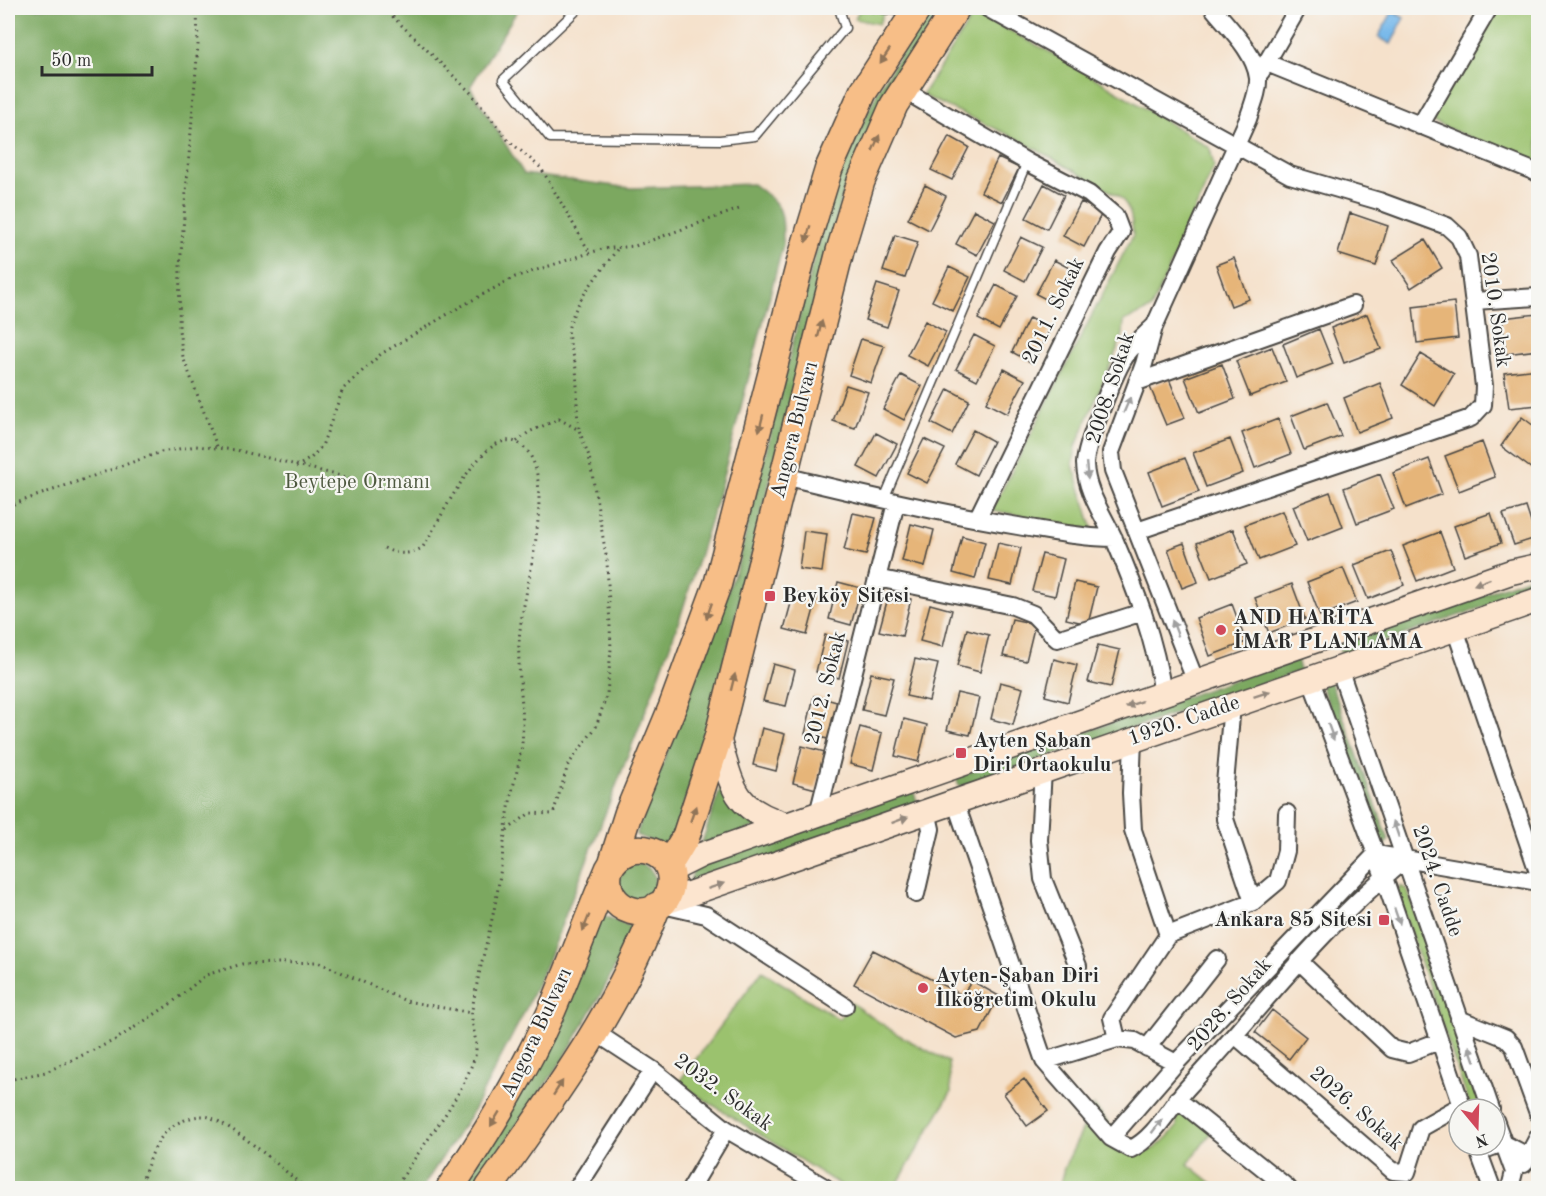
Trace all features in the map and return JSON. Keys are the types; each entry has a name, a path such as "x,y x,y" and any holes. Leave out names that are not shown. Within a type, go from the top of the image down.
{"main road":[{"name":"Angora Bulvarı","path":"489,1188 595,1032 642,947 659,905 670,889 668,869 686,836 718,738 834,273 858,191 873,150 902,90 956,8"},
{"name":"Angora Bulvarı","path":"450,1188 486,1134 525,1065 551,1011 611,865 628,814 672,708 718,583 801,260 829,168 863,92 916,10"},
{"name":"1920. Cadde","path":"668,869 701,855 1196,682 1300,648 1511,572 1539,566"},
{"name":"1920. Cadde","path":"659,905 1043,770 1539,600"},
{"path":"1328,638 1339,668"},
{"path":"1300,648 1310,678"},
{"path":"718,738 728,773 740,799 757,815 787,825"},
{"path":"944,771 955,801"},
{"path":"915,781 927,811"},
{"path":"611,865 626,852 642,849 657,854 668,869"},
{"name":"Angora Bulvarı","path":"611,865 608,888 617,904 628,910 640,912 659,905"}],"street":[{"name":"2010. Sokak","path":"987,8 1290,176 1379,201 1447,226 1459,237 1468,256 1484,386 1483,405 1471,418 1137,531"},
{"path":"1213,8 1238,39 1253,63 1258,78"},
{"name":"2008. Sokak","path":"1196,682 1113,471 1111,452 1137,382 1154,327 1248,119 1258,78 1298,8"},
{"path":"1420,126 1489,8"},
{"path":"1267,63 1539,173"},
{"name":"2011. Sokak","path":"902,90 1027,162 1089,194 1115,216 1121,231 1108,252 977,519"},
{"path":"1474,301 1539,297"},
{"path":"1137,382 1353,305"},
{"path":"1154,327 1126,355 1087,445 1085,464 1089,489 1114,538 1143,612 1158,663 1163,694"},
{"path":"784,476 977,519 1093,538 1114,538"},
{"name":"2012. Sokak","path":"818,814 876,578 890,501"},
{"path":"876,578 1013,606 1033,614 1057,639 1143,612"},
{"path":"1455,629 1539,872"},
{"name":"2024. Cadde","path":"1339,668 1487,1097"},
{"path":"1310,678 1376,854 1459,1097"},
{"path":"1232,705 1224,795 1225,819 1253,902"},
{"path":"1133,739 1131,793 1133,830 1168,935"},
{"path":"1043,770 1039,840 1043,879 1078,966"},
{"path":"955,801 1044,1061 1111,1138"},
{"path":"916,894 930,829 927,811"},
{"path":"1044,1061 1117,1039 1112,1018 1168,935 1253,902 1278,881 1286,851 1287,813"},
{"path":"1376,854 1539,882"},
{"name":"2028. Sokak","path":"1376,854 1176,1063 1111,1138 1131,1149 1144,1143 1177,1099 1236,1035 1299,961 1384,877 1406,859"},
{"path":"659,905 706,915 845,1006"},
{"path":"1147,1047 1217,959"},
{"path":"1299,961 1392,1049 1408,1053 1439,1041"},
{"path":"1459,1019 1506,1038 1514,1047 1539,1113"},
{"name":"2032. Sokak","path":"595,1032 653,1070 726,1130 808,1184 826,1188"},
{"name":"2026. Sokak","path":"1236,1035 1393,1171 1407,1172 1421,1128 1447,1115"},
{"name":"2028. Sokak","path":"1117,1039 1135,1041 1176,1063"},
{"path":"577,1188 653,1070"},
{"path":"1177,1099 1288,1188"},
{"path":"691,1188 726,1130"},
{"path":"1512,1186 1539,1137"},
{"path":"1507,1145 1528,1156"},
{"path":"1507,1154 1514,1172 1512,1186"},
{"path":"1480,1157 1492,1188"}],"lane":[{"path":"579,8 503,80 550,138 720,140 755,136 845,28 839,8"},
{"path":"874,8 916,10"},
{"path":"890,501 1027,162"}],"path":[{"path":"197,8 198,45 180,266 179,330 183,357 218,449"},
{"path":"384,8 470,92 508,140 541,168 590,253"},
{"path":"296,467 311,458 322,446 343,389 381,354 515,277 590,253 635,246 742,208"},
{"path":"507,830 530,813 553,814 568,765 596,727 607,693 611,649 607,561 589,456 579,430 575,403 575,363 568,338 569,324 580,302 618,248"},
{"path":"515,442 529,432 559,419 579,430"},
{"path":"384,548 395,553 411,554 422,548 480,454 508,441 520,444 530,455 536,470 539,520 519,632 518,677 523,711 521,752 496,901 472,1013 476,1053 447,1111 396,1188"},
{"path":"8,506 161,452 196,446 236,450 296,467 353,479"},
{"path":"8,1080 46,1072 115,1040 169,1005 206,975 242,964 318,962 406,1001 472,1013"},
{"path":"139,1188 154,1149 167,1131 184,1120 207,1116 231,1129 305,1188"}],"green space":[{"name":"Beytepe Ormanı","path":"8,8 519,8 470,87 524,174 631,188 753,184 776,203 779,209 783,223 783,245 718,496 681,615 656,684 547,962 524,1013 473,1111 422,1188 8,1188"},
{"path":"860,8 885,9 879,24 855,19"},
{"path":"930,8 941,8 851,173 843,192 705,737 670,849 636,835 738,564 812,266 838,178 877,92"},
{"path":"1497,8 1538,8 1538,166 1433,122 1435,110"},
{"path":"975,12 1074,65 1210,148 1214,167 1151,309 1124,321 1123,335 1076,446 1073,465 1093,530 992,510 1133,235 1131,218 1128,208 1117,195 1016,138 922,95"},
{"path":"1538,574 1538,588 1349,654 1340,651 1339,645"},
{"path":"1297,658 1300,671 959,787 956,777"},
{"path":"1330,681 1389,840 1385,844 1380,843 1321,685"},
{"path":"723,781 763,824 700,848"},
{"path":"913,790 918,804 688,888 694,868"},
{"path":"637,864 650,869 655,882 650,895 637,900 624,895 619,882 624,869"},
{"path":"1400,886 1407,889 1480,1097 1467,1097 1397,894"},
{"path":"602,915 634,928 603,991 564,1058 473,1188 463,1188"},
{"path":"762,971 839,1019 851,1003 897,1034 949,1062 951,1092 895,1188 845,1188 678,1083"},
{"path":"1192,1100 1218,1123 1188,1164 1218,1188 1059,1188 1064,1168 1094,1106 1133,1152 1140,1153 1153,1149 1168,1137 1177,1127 1176,1113 1186,1101"}],"water":[{"path":"1393,11 1404,18 1391,44 1378,37"}],"building":[{"path":"949,136 969,147 952,180 931,170"},
{"path":"998,158 1019,168 1002,202 981,192"},
{"path":"1044,184 1064,195 1047,229 1026,218"},
{"path":"925,185 946,196 929,230 908,219"},
{"path":"1081,202 1102,213 1084,247 1063,236"},
{"path":"974,210 995,221 977,255 956,244"},
{"path":"1350,213 1388,226 1376,266 1338,254"},
{"path":"895,235 918,242 905,278 883,271"},
{"path":"1021,237 1042,247 1025,281 1004,270"},
{"path":"1425,240 1442,268 1411,288 1393,260"},
{"path":"1234,258 1249,299 1231,306 1216,265"},
{"path":"1054,260 1075,271 1057,305 1036,294"},
{"path":"949,267 970,277 953,311 932,301"},
{"path":"877,284 899,291 887,327 865,320"},
{"path":"996,285 1017,296 999,330 978,319"},
{"path":"1454,302 1458,338 1417,343 1413,307"},
{"path":"1367,314 1381,349 1344,363 1331,328"},
{"path":"1538,314 1538,350 1506,354 1502,318"},
{"path":"1029,318 1050,329 1032,363 1012,352"},
{"path":"925,321 946,332 928,366 907,355"},
{"path":"1319,329 1333,364 1296,378 1283,344"},
{"path":"974,335 995,346 977,380 956,369"},
{"path":"861,339 884,346 871,383 849,375"},
{"path":"1272,347 1286,382 1250,396 1236,361"},
{"path":"1421,354 1454,374 1435,406 1402,385"},
{"path":"1222,364 1235,399 1199,413 1185,378"},
{"path":"1004,369 1025,380 1007,414 986,403"},
{"path":"1538,369 1538,405 1509,408 1504,373"},
{"path":"901,375 922,386 904,420 883,409"},
{"path":"1169,379 1185,418 1166,425 1150,387"},
{"path":"1380,383 1393,418 1357,432 1344,398"},
{"path":"846,385 868,392 855,428 833,421"},
{"path":"948,389 969,400 952,434 931,423"},
{"path":"1327,402 1341,436 1304,450 1291,416"},
{"path":"1522,417 1538,429 1538,460 1532,469 1501,446"},
{"path":"1278,419 1291,454 1255,468 1242,433"},
{"path":"973,430 993,441 976,475 955,464"},
{"path":"876,433 897,444 879,478 858,467"},
{"path":"924,439 945,449 927,483 907,473"},
{"path":"1230,439 1243,473 1206,487 1193,453"},
{"path":"1482,442 1495,477 1459,491 1445,456"},
{"path":"1185,458 1199,492 1162,506 1149,472"},
{"path":"1429,459 1442,494 1406,508 1393,473"},
{"path":"1380,474 1394,509 1357,523 1344,488"},
{"path":"1330,492 1343,527 1307,541 1293,506"},
{"path":"1526,507 1536,538 1514,545 1503,514"},
{"path":"1282,511 1295,546 1259,560 1245,525"},
{"path":"853,513 876,518 866,555 844,550"},
{"path":"1491,513 1501,543 1465,556 1454,526"},
{"path":"911,524 934,530 925,567 902,561"},
{"path":"1233,529 1247,564 1211,578 1197,543"},
{"path":"804,531 827,534 822,572 799,569"},
{"path":"1440,532 1453,567 1417,581 1403,546"},
{"path":"962,536 985,542 975,579 953,573"},
{"path":"998,543 1021,548 1012,585 989,580"},
{"path":"1184,543 1198,582 1182,588 1168,549"},
{"path":"1391,551 1404,585 1368,599 1354,565"},
{"path":"1042,554 1064,559 1055,596 1032,591"},
{"path":"1343,568 1357,602 1320,616 1307,582"},
{"path":"838,582 861,588 851,625 829,619"},
{"path":"1075,582 1097,587 1088,624 1066,619"},
{"path":"1292,584 1305,619 1269,633 1255,598"},
{"path":"794,592 817,598 807,635 784,629"},
{"path":"889,594 911,599 902,636 879,631"},
{"path":"930,604 952,610 943,647 920,641"},
{"name":"AND HARİTA İMAR PLANLAMA","path":"1232,604 1246,642 1210,656 1196,618"},
{"path":"1012,619 1035,624 1026,661 1003,656"},
{"path":"967,629 989,635 980,672 957,666"},
{"path":"825,635 848,641 839,678 816,672"},
{"path":"1098,645 1120,650 1111,687 1088,682"},
{"path":"915,659 938,664 929,701 906,696"},
{"path":"1054,659 1077,665 1068,702 1045,696"},
{"path":"773,664 795,670 786,706 763,701"},
{"path":"871,673 894,678 884,715 862,710"},
{"path":"1000,682 1023,688 1013,725 991,719"},
{"path":"957,693 979,698 970,735 947,730"},
{"path":"814,696 837,702 828,739 805,734"},
{"path":"904,719 927,725 918,762 895,756"},
{"path":"860,727 882,733 873,770 850,764"},
{"path":"762,728 785,734 776,771 753,765"},
{"path":"802,746 825,752 816,789 793,783"},
{"path":"873,950 962,995 972,981 999,996 980,1032 956,1038 854,984"},
{"path":"1272,1010 1306,1037 1289,1059 1255,1032"},
{"path":"1024,1079 1048,1111 1027,1126 1004,1094"}],"place":[{"name":"Beyköy Sitesi","path":"770,596"},
{"name":"AND HARİTA İMAR PLANLAMA","path":"1221,630"},
{"name":"Ayten Şaban Diri Ortaokulu","path":"961,753"},
{"name":"Ankara 85 Sitesi","path":"1384,920"},
{"name":"Ayten-Şaban Diri İlköğretim Okulu","path":"923,988"}]}
